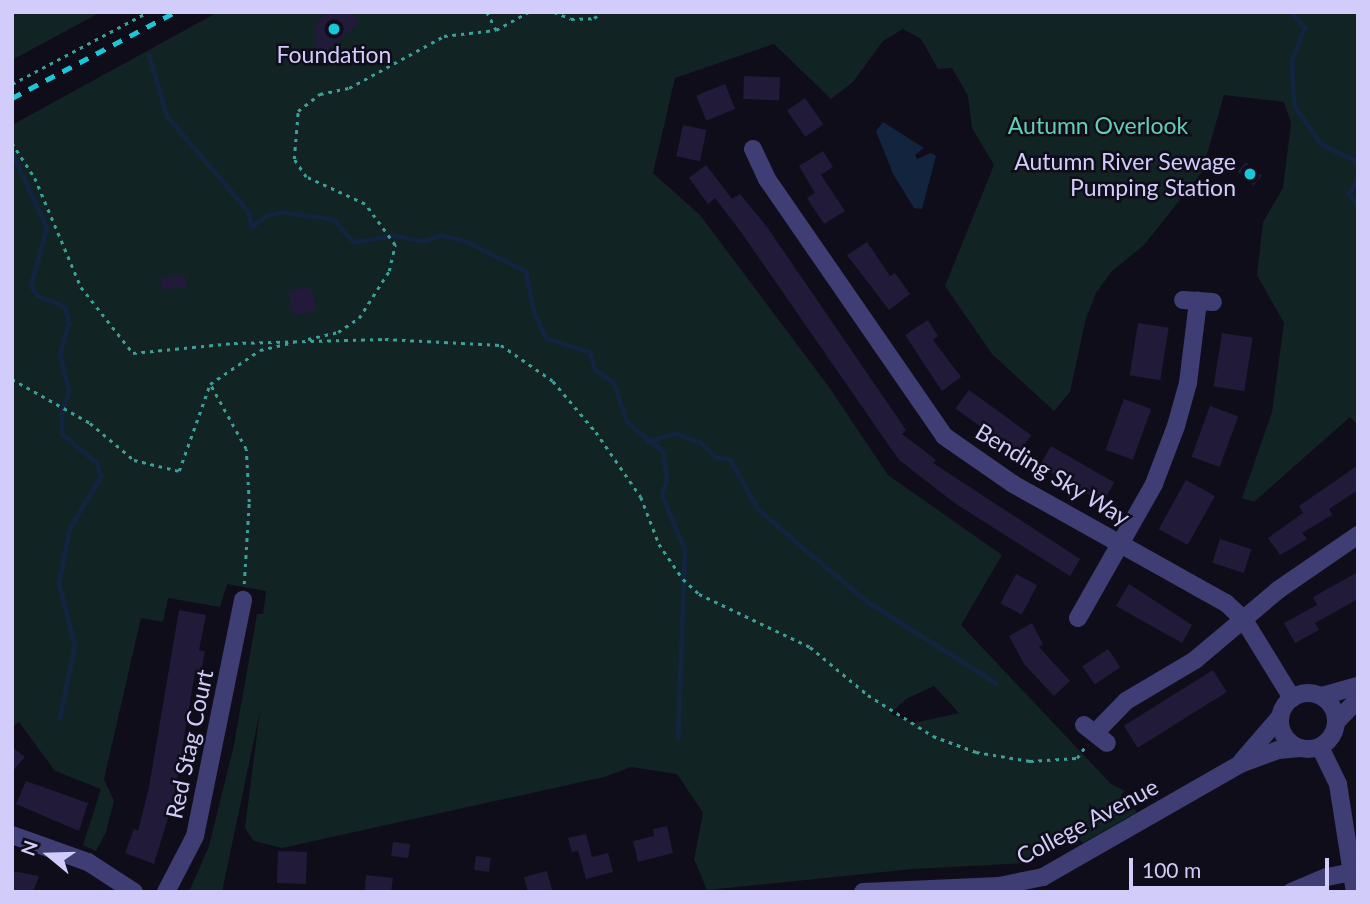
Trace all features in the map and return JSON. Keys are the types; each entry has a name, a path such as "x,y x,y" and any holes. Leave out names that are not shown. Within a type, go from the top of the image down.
{"street":[{"name":"Bending Sky Way","path":"753,149 766,179 944,436 981,465 1198,584 1244,620 1292,698"},
{"path":"1079,618 1154,484 1176,426 1188,383 1198,301"},
{"path":"1095,734 1126,701 1195,660 1278,590 1358,535"},
{"name":"Red Stag Court","path":"166,892 195,836 243,600"},
{"path":"1292,698 1305,693 1322,696 1358,686"},
{"path":"1322,696 1330,702 1337,722 1335,732 1320,747 1338,784 1355,892"},
{"name":"College Avenue","path":"1240,764 1280,717 1292,698"},
{"path":"1337,722 1358,699"},
{"path":"1280,717 1282,730 1300,748"},
{"name":"College Avenue","path":"863,892 999,886 1043,877 1240,764 1278,750 1320,747"},
{"path":"12,835 88,862 134,892"},
{"path":"1292,892 1327,877 1353,872"}],"path":[{"path":"12,85 148,12"},
{"path":"486,12 496,30"},
{"path":"12,379 90,422 134,460 179,471 210,384 260,350 338,332 359,318 389,271 395,245 365,204 306,177 294,159 298,111 320,94 349,88 444,36 496,30 529,12"},
{"path":"554,12 571,19 594,18 602,12"},
{"path":"12,143 35,178 81,287 133,354 300,341 385,339 501,345 553,381 596,432 641,497 659,544 683,579 699,594 810,647 906,720 933,736 976,752 1059,762 1077,758 1095,734"},
{"path":"210,384 246,449 249,502 243,600"}],"green space":[{"path":"12,12 101,12 12,60"},
{"name":"Autumn Overlook","path":"218,12 1358,12 1358,425 1350,417 1254,502 1242,498 1272,412 1284,323 1257,275 1263,222 1283,188 1291,123 1284,102 1224,95 1202,172 1144,245 1112,271 1096,293 1086,318 1070,392 1054,411 992,354 945,286 994,165 972,128 968,96 952,68 938,69 921,39 903,29 883,41 853,82 831,99 774,44 675,78 653,173 700,215 829,387 888,475 1002,555 961,625 1111,784 1125,791 1121,795 1137,812 1083,843 1071,831 1026,863 913,869 707,890 694,859 703,813 677,774 631,767 604,777 282,848 254,841 245,828 260,711 222,892 189,892 209,846 234,745 257,614 263,614 266,591 227,584 220,607 168,598 163,622 141,618 104,779 114,801 106,832 96,851 83,845 101,789 55,771 19,722 12,727 12,125","holes":["934,686 959,713 914,723 890,714 906,699"]}],"water":[{"path":"883,122 924,148 915,155 917,159 931,153 936,156 922,209 914,208 893,174 876,131"}],"building":[{"name":"Foundation","path":"327,12 354,12 358,24 329,49 317,50 314,26"},
{"path":"744,76 780,77 779,100 743,99"},
{"path":"725,84 735,109 706,121 696,96"},
{"path":"805,98 823,124 805,137 787,111"},
{"path":"683,125 706,130 700,161 676,156"},
{"path":"823,151 833,167 821,175 845,211 824,224 807,198 815,193 799,166"},
{"name":"Autumn River Sewage Pumping Station","path":"1246,162 1262,176 1253,186 1237,172"},
{"path":"706,165 732,199 740,194 767,227 906,430 902,434 936,460 933,463 1080,559 1070,576 956,504 899,460 741,232 715,198 708,204 689,178"},
{"path":"867,242 890,276 895,273 910,294 889,310 847,255"},
{"path":"186,275 187,287 162,289 161,277"},
{"path":"311,286 317,310 294,316 288,292"},
{"path":"928,320 938,336 933,340 961,377 942,391 905,335"},
{"path":"1138,323 1169,328 1160,380 1130,375"},
{"path":"1222,333 1253,338 1244,391 1214,386"},
{"path":"969,390 1031,435 1018,454 955,409"},
{"path":"1124,399 1151,409 1133,460 1106,450"},
{"path":"1210,406 1238,416 1220,467 1192,457"},
{"path":"1051,446 1114,483 1103,502 1040,466"},
{"path":"1358,465 1358,490 1329,509 1332,515 1302,533 1307,539 1280,555 1268,538 1303,513 1299,506"},
{"path":"1186,480 1215,496 1188,545 1159,529"},
{"path":"1220,539 1251,549 1244,573 1212,563"},
{"path":"1358,572 1358,599 1315,623 1319,630 1295,643 1284,623 1317,605 1313,597"},
{"path":"1016,574 1037,585 1022,614 1001,603"},
{"path":"1129,584 1192,625 1182,643 1116,606"},
{"path":"179,610 206,615 199,650 205,651 201,673 195,672 174,798 154,864 125,853 134,829 138,831 149,787"},
{"path":"1032,623 1043,644 1039,647 1070,681 1054,696 1024,664 1009,636"},
{"path":"1108,649 1120,667 1095,685 1082,666"},
{"path":"1213,670 1227,692 1138,748 1124,726"},
{"path":"12,747 25,757 12,772"},
{"path":"26,781 88,803 79,831 16,804"},
{"path":"667,826 673,853 638,862 633,841 654,836 653,829"},
{"path":"586,834 592,857 608,853 613,872 586,879 578,851 572,852 568,838"},
{"path":"393,842 410,844 408,858 391,856"},
{"path":"278,851 307,852 306,884 277,883"},
{"path":"476,856 491,858 489,872 474,870"},
{"path":"12,871 39,876 33,892 12,892"},
{"path":"547,871 552,890 528,892 524,877"},
{"path":"366,875 393,878 391,892 365,892"}],"waterway":[{"path":"1292,12 1305,28 1292,61 1294,105 1321,144 1358,162"},
{"path":"149,55 167,116 248,211 252,226 267,215 283,212 333,219 354,242 394,235 422,241 442,235 466,241 526,271 534,312 546,338 590,352 595,369 614,383 627,422 663,451 667,480 662,495 685,550 678,738"},
{"path":"12,152 47,228 31,286 37,295 65,307 69,323 60,354 69,391 62,414 62,434 97,463 101,477 70,528 59,583 75,646 60,718"},
{"path":"1358,181 1349,193 1358,205"},
{"path":"647,442 675,433 700,442 716,457 730,459 758,509 808,552 868,602 996,683"}],"railway":[{"path":"12,98 175,12"}],"place":[{"name":"Foundation","path":"334,29"},
{"name":"Autumn River Sewage Pumping Station","path":"1250,174"}]}
